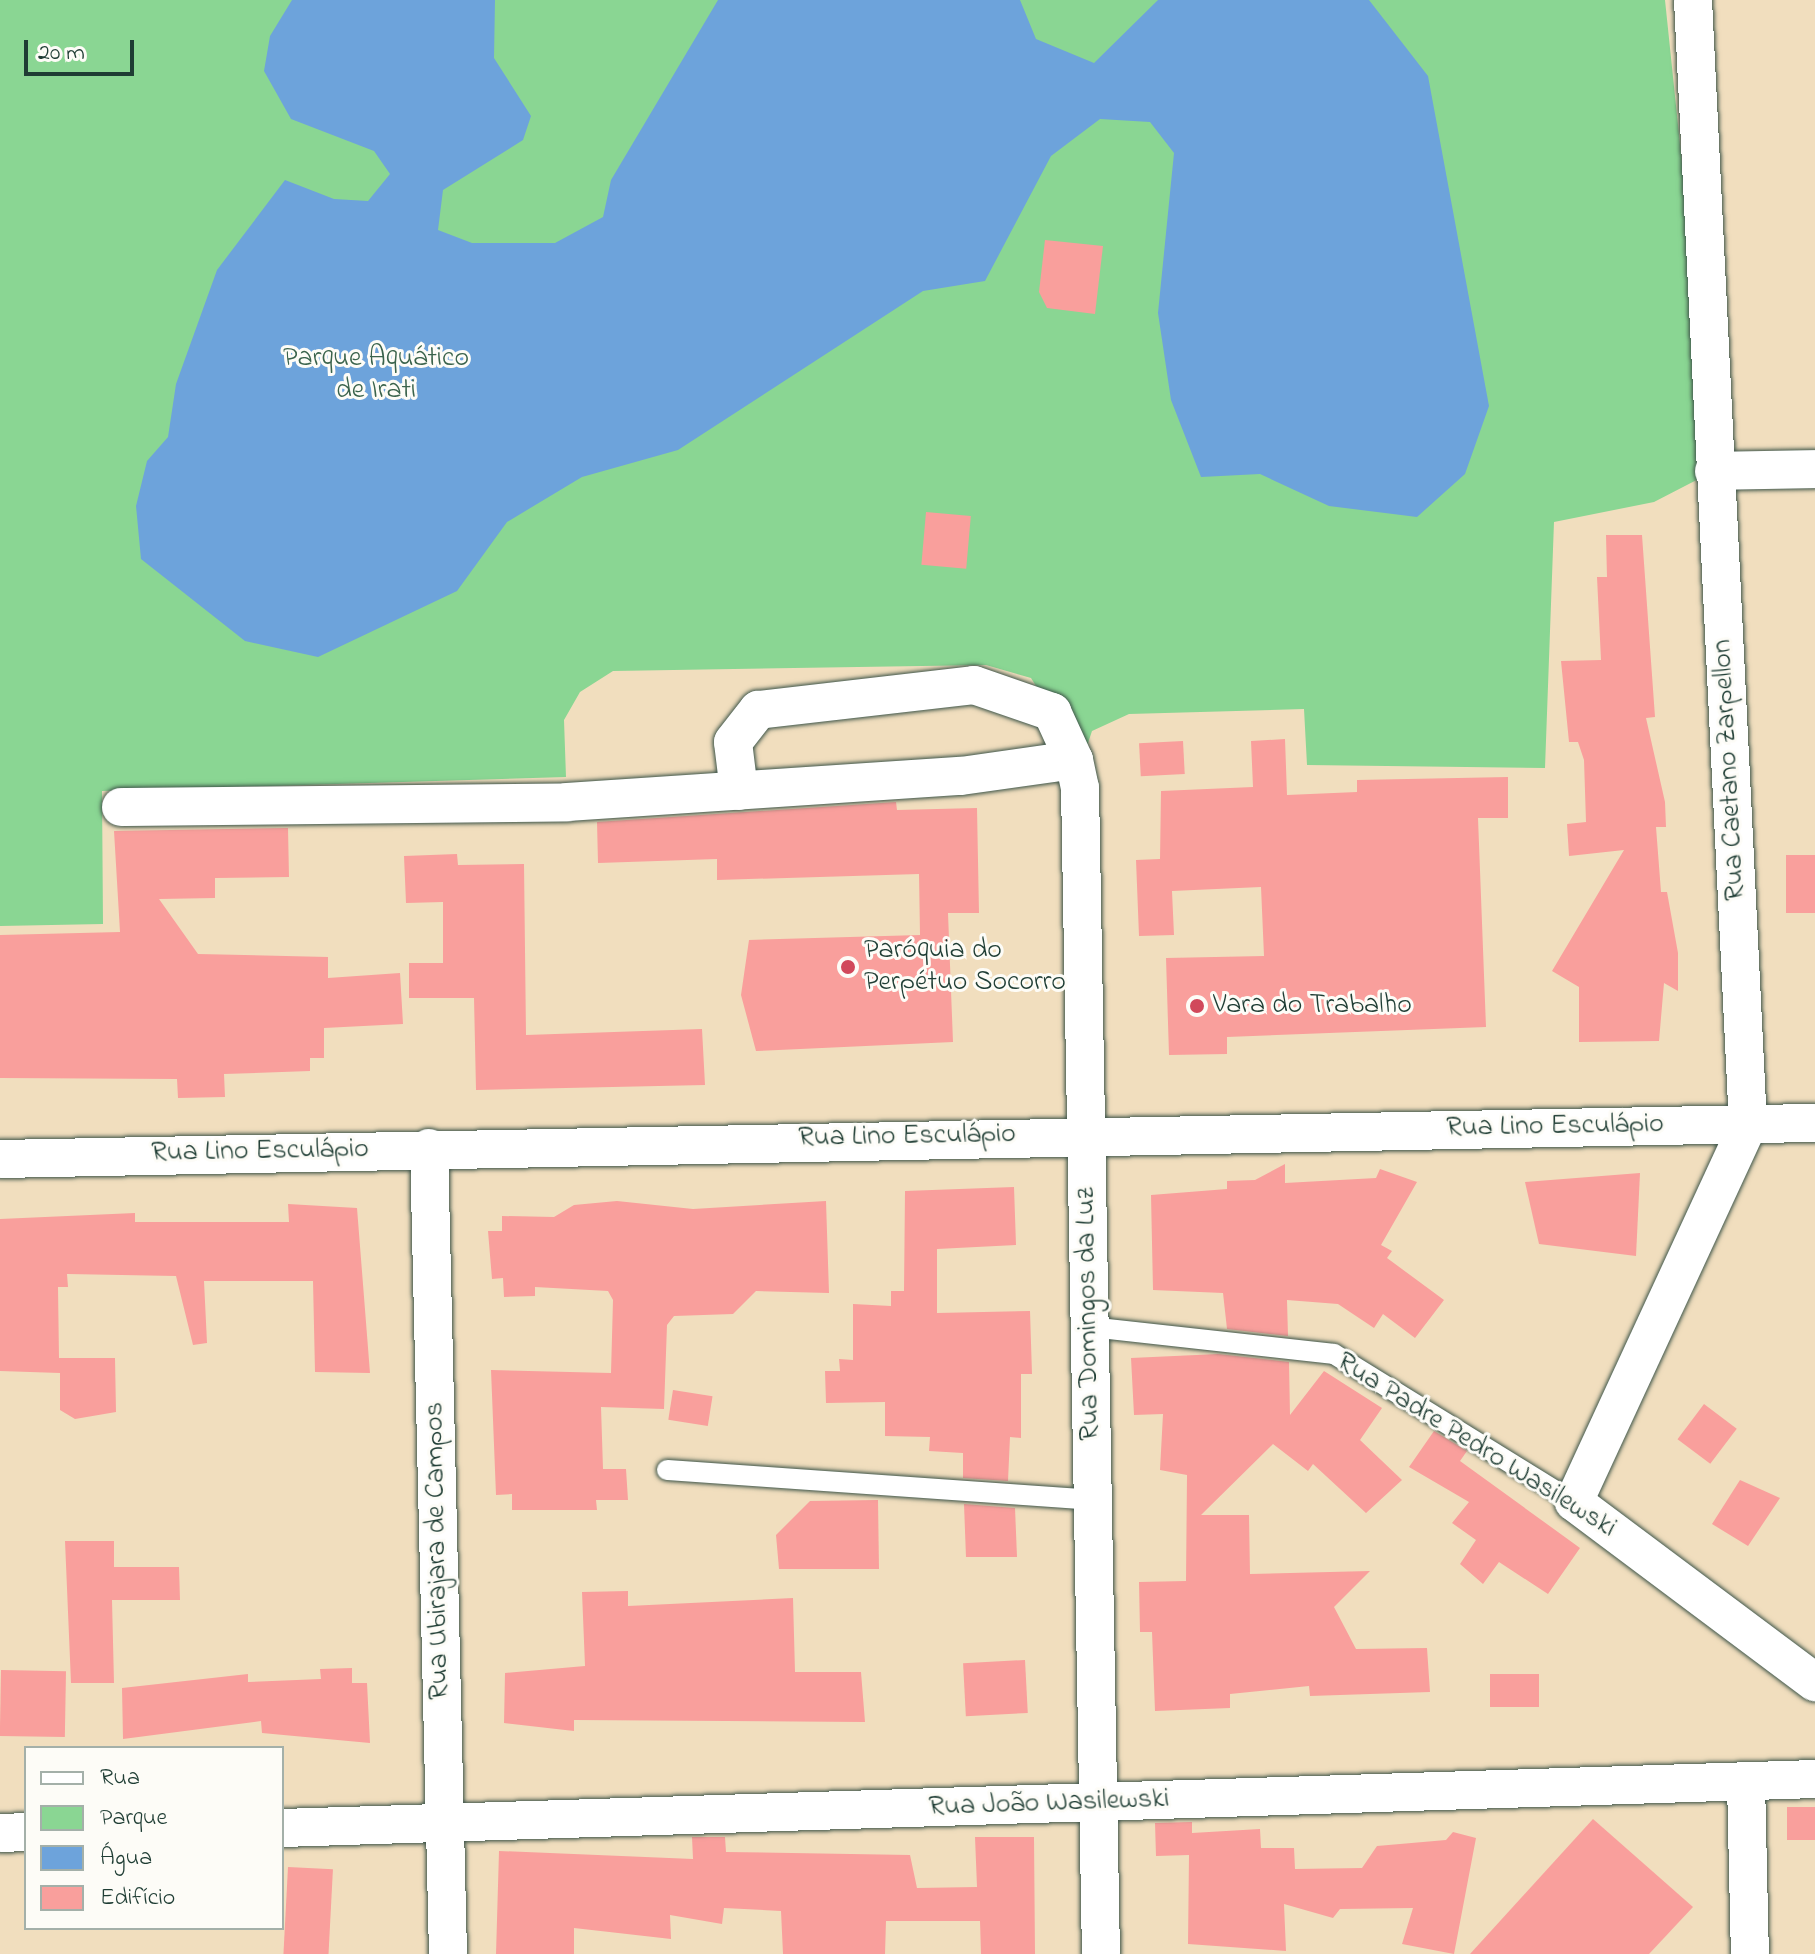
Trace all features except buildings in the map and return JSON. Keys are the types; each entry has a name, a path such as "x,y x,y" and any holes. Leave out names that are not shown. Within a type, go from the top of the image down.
{"street":[{"name":"Rua Caetano Zarpellon","path":"1574,1502 1748,1125 1693,0"},
{"path":"1714,471 1815,469"},
{"name":"Rua Domingos da Luz","path":"739,791 733,742 758,710 974,685 1024,697 1052,712 1074,760 1080,788 1101,1954"},
{"path":"121,807 567,802 739,791 1074,760"},
{"name":"Rua Lino Esculápio","path":"0,1159 1084,1133 1815,1123"},
{"name":"Rua Ubirajara de Campos","path":"429,1148 448,1954"},
{"name":"Rua Padre Pedro Wasilewski","path":"1574,1502 1815,1682"},
{"name":"Rua João Wasilewski","path":"284,1828 1815,1779"},
{"path":"1746,1782 1750,1954"},
{"path":"0,1833 24,1832"}],"lane":[{"name":"Rua Padre Pedro Wasilewski","path":"1090,1327 1334,1354 1574,1502"},
{"path":"667,1470 1092,1500"}],"green space":[{"name":"Parque Aquático de Irati","path":"0,0 1665,0 1714,471 1654,502 1554,522 1545,768 1307,765 1304,709 1129,714 1092,731 1076,779 1065,732 1031,678 986,665 613,671 580,692 564,720 566,777 102,791 103,924 0,926"}],"water":[{"path":"292,0 495,0 494,58 531,116 523,140 443,190 438,230 472,243 555,243 603,217 611,180 718,0 1020,0 1036,39 1094,63 1158,0 1369,0 1428,76 1489,406 1465,474 1417,517 1329,506 1260,474 1201,477 1171,400 1158,313 1174,153 1150,122 1100,119 1051,156 985,281 923,291 678,450 582,477 507,522 457,591 318,657 245,641 141,559 136,506 147,461 168,437 176,384 217,270 285,180 334,199 368,201 390,174 374,151 291,119 264,71 270,36"}],"place":[{"name":"Paróquia do Perpétuo Socorro","path":"848,967"},
{"name":"Vara do Trabalho","path":"1197,1006"}]}
